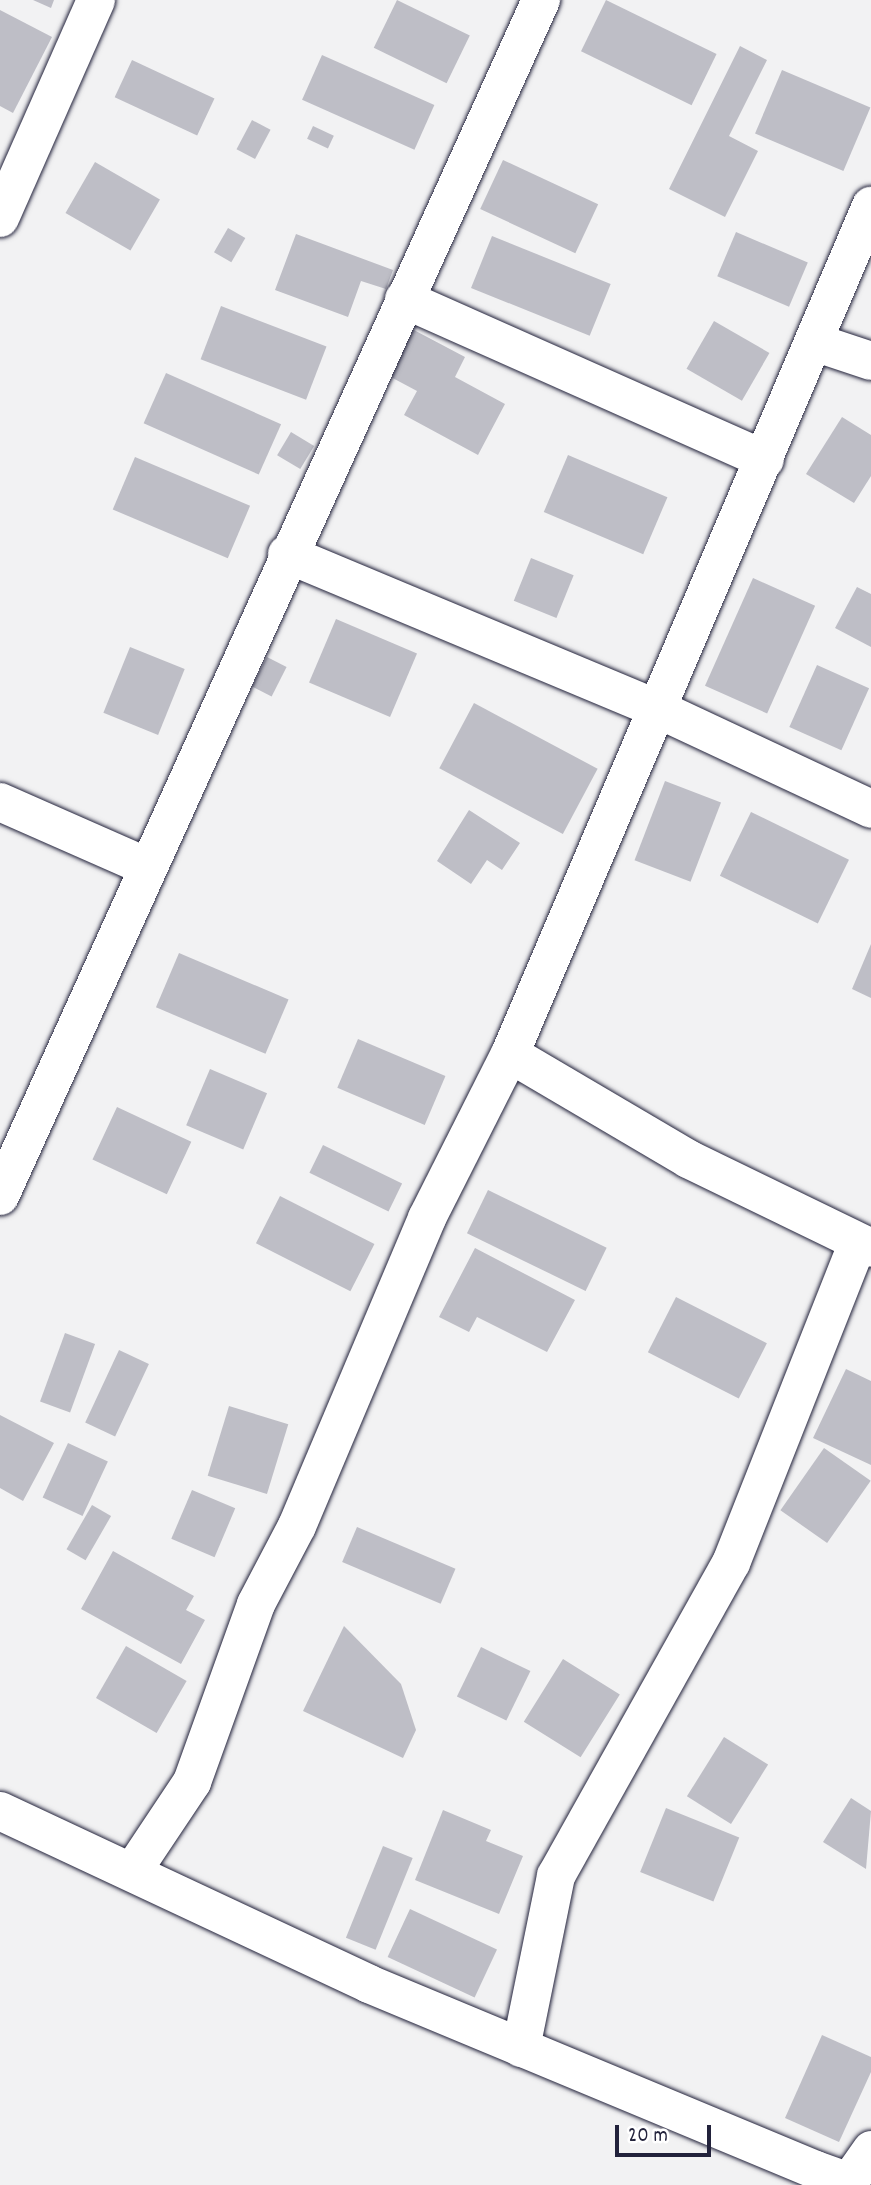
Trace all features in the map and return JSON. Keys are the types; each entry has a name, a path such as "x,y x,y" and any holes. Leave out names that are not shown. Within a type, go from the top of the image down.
{"street":[{"path":"0,218 96,0"},
{"path":"0,1196 145,866 541,0"},
{"path":"134,1869 192,1783 256,1604 297,1526 427,1218 510,1054 660,710 871,206"},
{"path":"404,299 765,460"},
{"path":"814,342 871,361"},
{"path":"288,554 660,710 871,809"},
{"path":"0,802 145,866"},
{"path":"510,1054 688,1158 769,1194 864,1246 731,1563 556,1876 521,2048"},
{"path":"0,1811 134,1869 369,1984 849,2182 871,2150"}],"building":[{"path":"33,0 54,0 51,8"},
{"path":"397,0 470,36 447,83 374,48"},
{"path":"606,0 717,54 692,105 581,51"},
{"path":"0,10 52,37 13,113 0,106"},
{"path":"740,46 767,60 729,136 758,151 725,217 669,189"},
{"path":"322,55 434,105 414,150 302,100"},
{"path":"132,60 214,98 197,136 115,97"},
{"path":"782,70 870,108 843,171 755,134"},
{"path":"252,120 271,130 255,159 237,149"},
{"path":"313,126 334,136 328,148 307,139"},
{"path":"503,160 598,204 575,253 480,209"},
{"path":"95,162 160,200 130,251 66,213"},
{"path":"228,228 245,238 231,262 214,252"},
{"path":"736,232 808,262 789,307 717,276"},
{"path":"296,234 393,270 386,289 361,281 348,317 275,290"},
{"path":"492,236 611,284 590,336 471,288"},
{"path":"221,306 326,346 306,400 201,359"},
{"path":"714,321 769,353 742,401 686,369"},
{"path":"412,329 465,357 455,377 505,404 478,455 404,415 417,391 387,375"},
{"path":"166,373 281,424 259,474 144,423"},
{"path":"842,417 871,435 871,476 854,503 806,474"},
{"path":"291,432 314,446 300,469 277,455"},
{"path":"568,455 667,497 643,554 544,512"},
{"path":"135,457 250,506 228,558 113,509"},
{"path":"531,558 574,575 556,618 514,601"},
{"path":"753,578 815,606 767,713 705,686"},
{"path":"857,587 871,594 871,647 835,628"},
{"path":"336,619 417,653 390,717 309,683"},
{"path":"130,647 185,669 158,735 103,713"},
{"path":"267,657 287,667 272,696 252,686"},
{"path":"817,665 869,688 841,750 789,727"},
{"path":"474,703 598,769 563,834 439,768"},
{"path":"665,781 721,803 691,882 635,860"},
{"path":"469,810 520,843 502,870 487,860 471,884 437,861"},
{"path":"751,812 849,860 818,924 720,876"},
{"path":"871,944 871,998 852,989"},
{"path":"179,953 289,999 265,1054 156,1007"},
{"path":"358,1039 445,1076 425,1125 337,1088"},
{"path":"210,1069 267,1093 243,1149 186,1125"},
{"path":"117,1107 191,1142 167,1194 92,1160"},
{"path":"323,1145 402,1184 389,1211 309,1173"},
{"path":"488,1190 607,1248 586,1291 467,1233"},
{"path":"280,1196 374,1244 350,1291 256,1243"},
{"path":"475,1248 575,1300 547,1352 477,1317 469,1332 439,1317"},
{"path":"676,1297 767,1343 739,1399 648,1352"},
{"path":"65,1333 95,1344 70,1413 40,1402"},
{"path":"119,1350 149,1364 115,1436 85,1423"},
{"path":"846,1369 871,1381 871,1465 813,1438"},
{"path":"229,1406 288,1424 267,1494 208,1476"},
{"path":"0,1415 54,1443 23,1501 0,1488"},
{"path":"68,1443 108,1462 83,1516 43,1497"},
{"path":"824,1448 871,1481 827,1543 780,1510"},
{"path":"192,1490 235,1508 215,1557 171,1539"},
{"path":"92,1505 111,1516 86,1560 66,1549"},
{"path":"357,1527 455,1569 441,1604 342,1562"},
{"path":"113,1551 194,1596 186,1610 205,1620 181,1664 81,1609"},
{"path":"344,1626 401,1684 416,1730 403,1758 303,1711"},
{"path":"126,1646 187,1681 157,1733 96,1698"},
{"path":"481,1647 530,1671 506,1721 457,1696"},
{"path":"563,1659 620,1695 581,1757 524,1722"},
{"path":"724,1737 768,1765 731,1824 687,1796"},
{"path":"851,1798 871,1811 866,1869 823,1842"},
{"path":"666,1808 739,1838 713,1902 640,1872"},
{"path":"443,1810 491,1830 486,1841 523,1856 499,1914 415,1880"},
{"path":"383,1846 413,1858 376,1950 346,1938"},
{"path":"410,1909 497,1950 475,1998 388,1957"},
{"path":"822,2035 871,2057 871,2072 839,2142 785,2118"}]}
